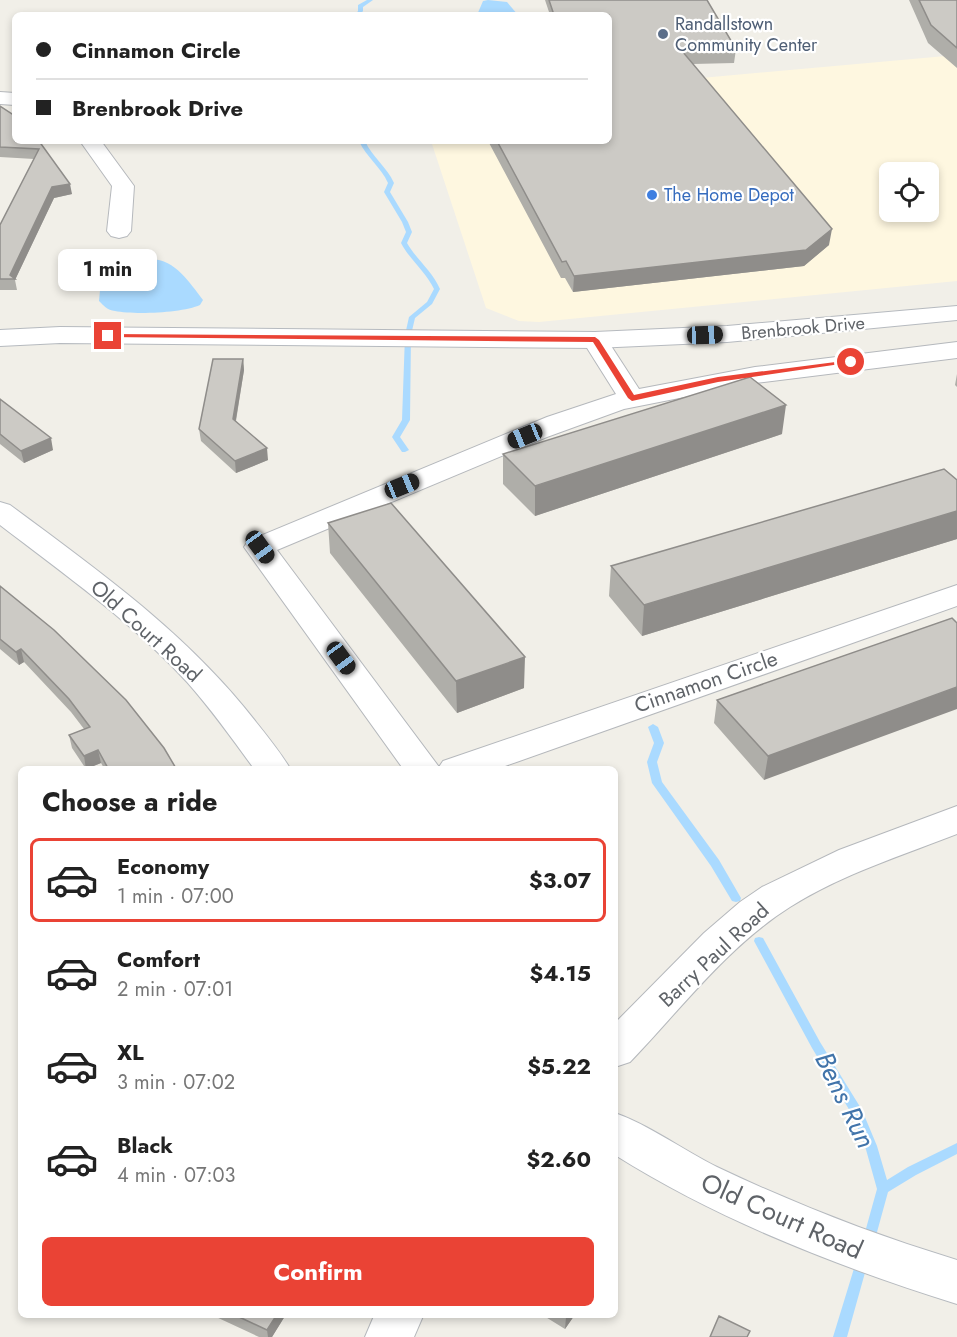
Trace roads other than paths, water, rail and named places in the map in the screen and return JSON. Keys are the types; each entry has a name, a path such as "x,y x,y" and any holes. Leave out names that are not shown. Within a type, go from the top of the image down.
{"street":[{"path":"92,144 123,186 119,231"},
{"name":"Brenbrook Drive","path":"0,338 60,335 393,340 595,340 727,334 957,313"},
{"path":"595,340 632,398"},
{"path":"420,766 260,547 319,519 513,441 632,398 718,380 788,369 957,350"},
{"name":"Old Court Road","path":"0,511 145,623 197,673 271,766"},
{"name":"Cinnamon Circle","path":"467,766 957,595"},
{"name":"Barry Paul Road","path":"618,1047 755,912 786,892 832,869 957,819"},
{"name":"Old Court Road","path":"618,1134 692,1177 831,1240 902,1266 957,1282"},
{"path":"389,1337 398,1318"}],"water":[{"path":"483,1 507,2 515,12 478,12"},
{"path":"151,259 168,263 181,273 203,300 200,305 171,311 134,313 110,310 99,301 102,280 106,272 117,265"}],"waterway":[{"name":"Bens Run","path":"360,12 360,6 371,0"},
{"name":"Bens Run","path":"364,144 391,183 387,192 409,232 404,243 430,276 437,289 430,303 412,317 408,335 406,420 396,437 405,450"},
{"name":"Bens Run","path":"653,727 659,743 652,762 657,783 715,863 736,898"},
{"name":"Bens Run","path":"759,941 816,1045 858,1114 871,1146 883,1189"},
{"path":"883,1189 957,1148"},
{"name":"Bens Run","path":"868,1243 883,1189"},
{"name":"Bens Run","path":"840,1337 862,1262"}],"place":[{"name":"Randallstown Community Center","path":"663,34"},
{"name":"The Home Depot","path":"652,195"}]}
